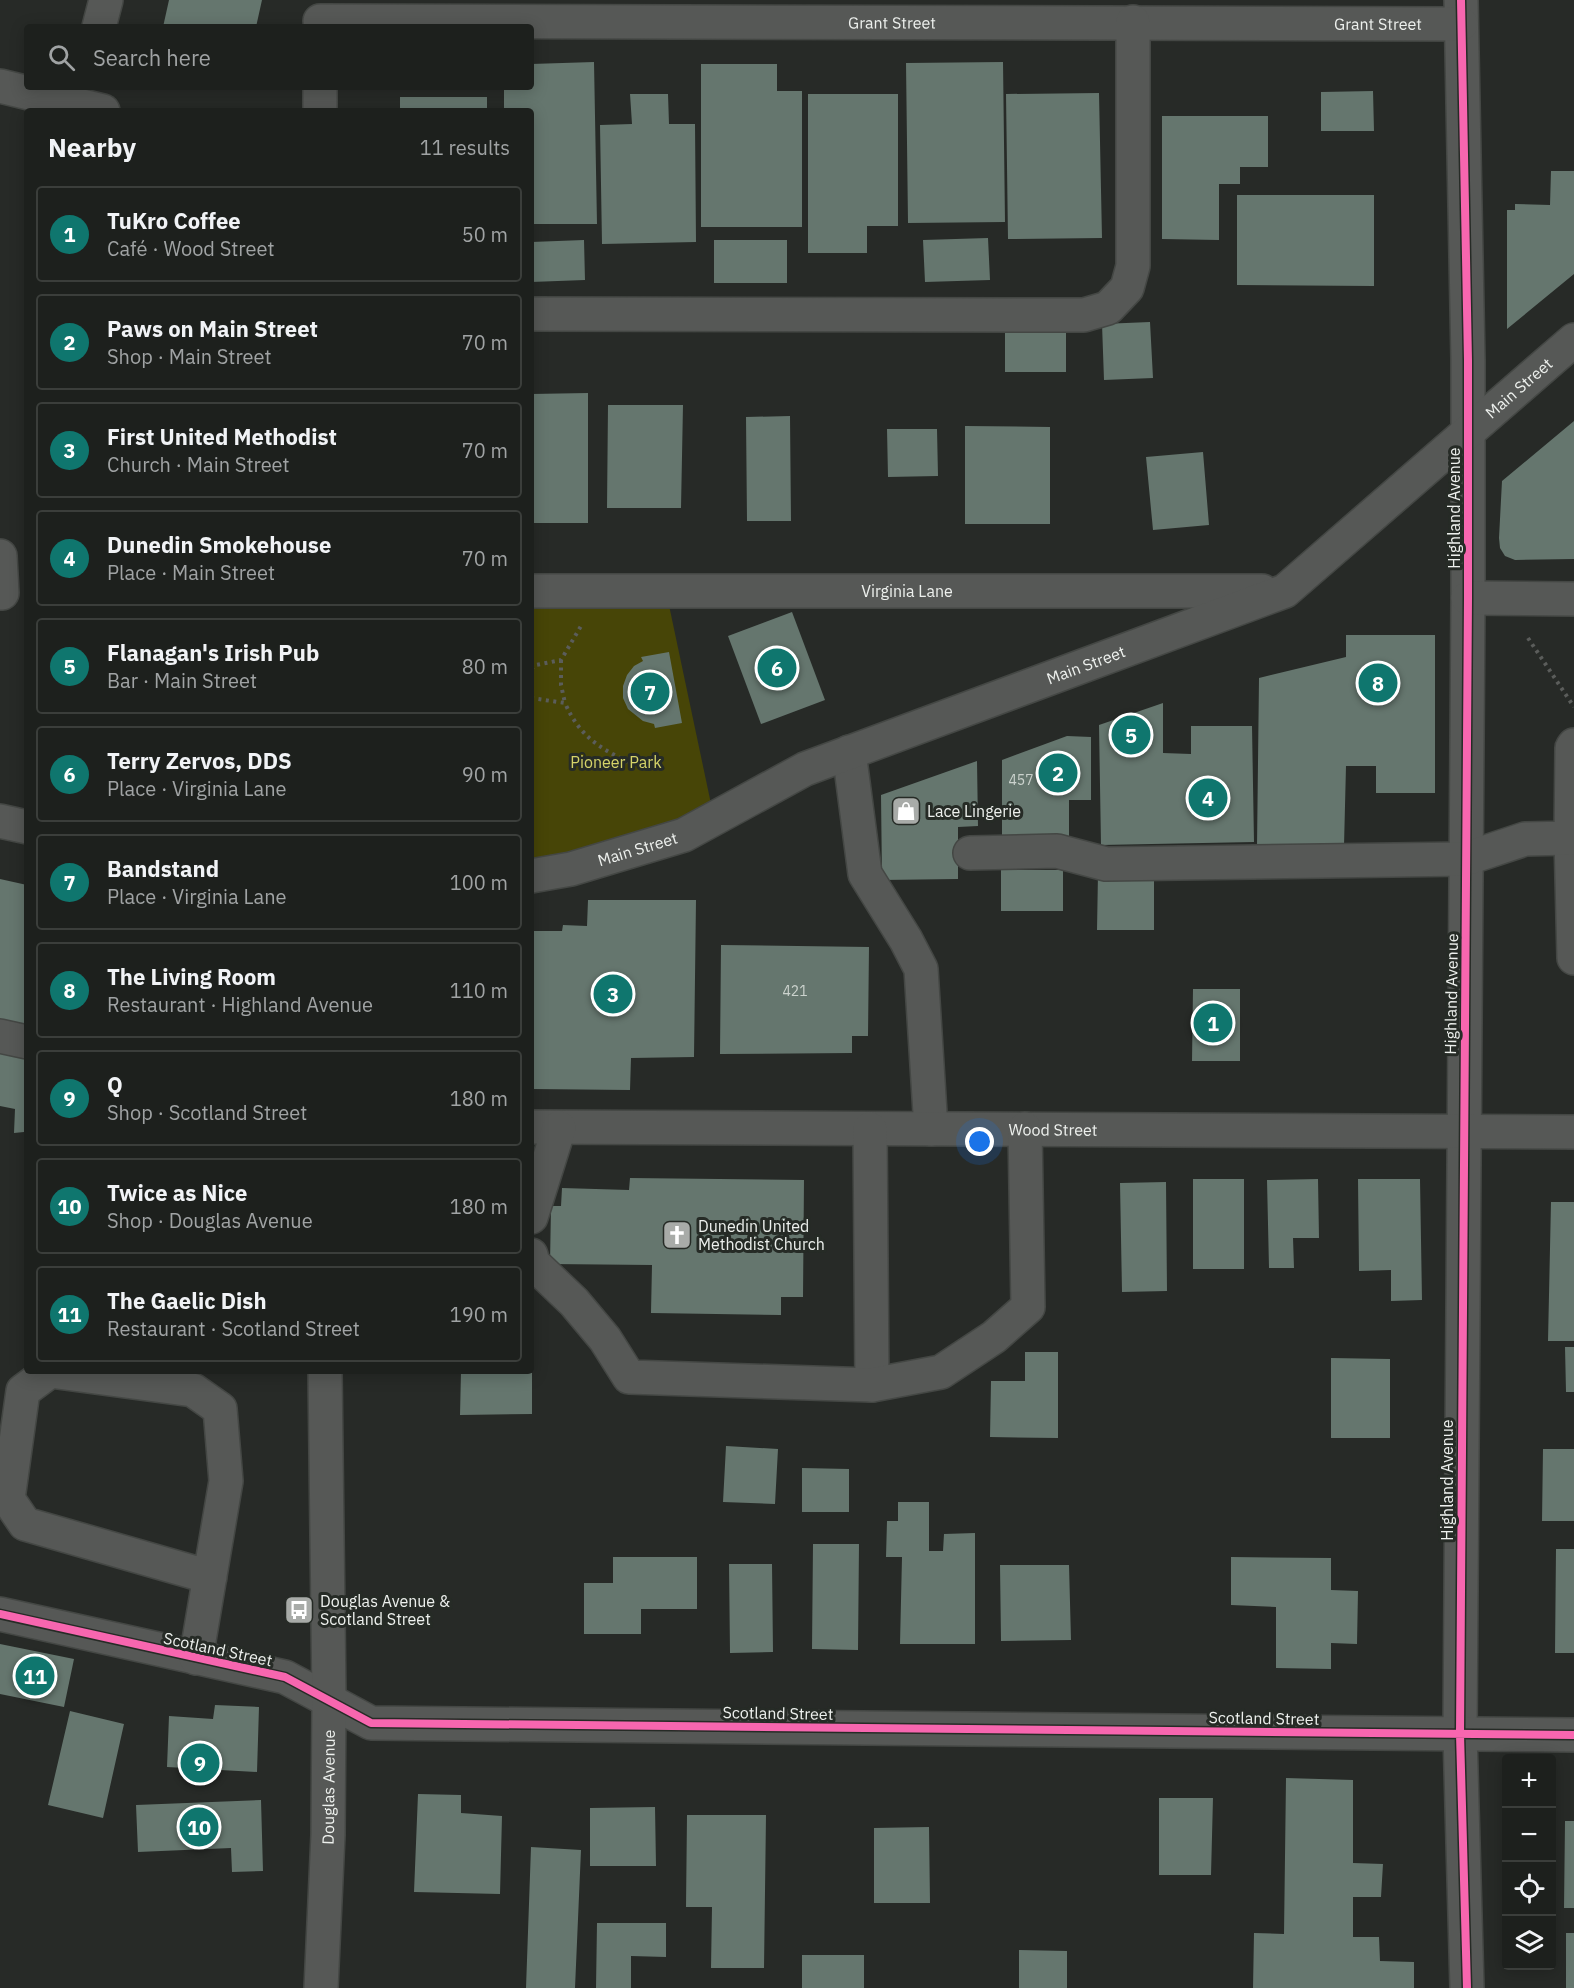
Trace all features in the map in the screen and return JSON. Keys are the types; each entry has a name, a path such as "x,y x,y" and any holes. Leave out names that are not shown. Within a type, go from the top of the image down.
{"street":[{"path":"100,24 106,0"},
{"name":"Grant Street","path":"320,16 846,11 1133,22 1174,12 1461,12"},
{"name":"Highland Avenue","path":"1461,12 1468,433 1468,598 1460,1734 1467,1988"},
{"path":"534,314 1084,315 1108,308 1127,288 1133,266 1133,22"},
{"path":"0,86 90,101"},
{"path":"320,90 320,108"},
{"name":"Main Street","path":"534,875 571,869 684,835 805,769 1285,591 1574,340"},
{"path":"0,556 2,593"},
{"name":"Virginia Lane","path":"534,591 1285,591"},
{"path":"1468,598 1574,599"},
{"path":"1574,745 1572,748 1571,838 1574,958"},
{"path":"849,752 866,874 906,939 921,969 932,1130"},
{"path":"0,821 24,826"},
{"path":"970,853 1057,851 1106,864 1465,859 1525,839 1571,838"},
{"path":"0,1036 24,1041"},
{"path":"534,1198 545,1127"},
{"name":"Wood Street","path":"545,1127 1574,1132"},
{"path":"870,1129 872,1385"},
{"path":"534,1264 574,1302 605,1339 629,1377 872,1385 941,1372 994,1337 1028,1307 1025,1130"},
{"path":"47,1374 23,1390 11,1406 8,1499 25,1524 210,1577"},
{"path":"73,1374 193,1390 220,1409 226,1481 196,1658"},
{"name":"Douglas Avenue","path":"321,1988 328,1835 329,1699 325,1374"},
{"name":"Scotland Street","path":"0,1614 285,1677 372,1723 1574,1735"}],"path":[{"path":"585,621 561,660 561,685 565,703 572,720 583,733 606,752 639,767"},
{"path":"1528,638 1574,707"},
{"path":"534,667 561,660"},
{"path":"534,698 565,703"}],"green space":[{"name":"Pioneer Park","path":"534,591 666,591 714,818 534,875"}],"building":[{"path":"169,0 262,0 257,24 164,24"},
{"path":"594,62 597,224 534,224 534,108 504,108 504,90 534,90 534,64"},
{"path":"1003,62 1005,222 908,223 906,63"},
{"path":"701,64 777,64 777,91 802,91 802,227 701,227"},
{"path":"1373,91 1374,131 1321,131 1321,92"},
{"path":"1099,93 1102,238 1008,239 1006,94"},
{"path":"630,94 668,94 669,124 695,124 696,242 602,244 600,125 632,124"},
{"path":"808,94 898,94 898,226 867,226 867,253 808,253"},
{"path":"400,97 487,97 487,108 400,108"},
{"path":"1162,116 1268,116 1268,167 1240,167 1240,184 1219,184 1219,240 1162,239"},
{"path":"1551,171 1574,171 1574,274 1507,329 1507,210 1515,210 1515,204 1550,205"},
{"path":"1237,195 1374,195 1374,286 1237,285"},
{"path":"988,238 990,280 925,282 923,240"},
{"path":"584,240 585,280 534,282 534,242"},
{"path":"714,240 787,240 787,283 714,283"},
{"path":"1005,322 1066,323 1066,372 1005,372"},
{"path":"1150,322 1153,378 1104,380 1102,324"},
{"path":"588,393 588,523 534,523 534,394"},
{"path":"608,405 683,405 681,508 607,508"},
{"path":"790,416 791,521 747,521 746,417"},
{"path":"1574,421 1574,559 1515,560 1505,556 1500,548 1499,538 1502,481"},
{"path":"965,426 1050,427 1050,524 965,524"},
{"path":"887,429 937,429 938,476 888,477"},
{"path":"1203,452 1209,525 1153,530 1146,457"},
{"path":"792,612 825,700 761,724 728,636"},
{"path":"1346,635 1435,635 1435,793 1376,793 1376,766 1346,766 1344,846 1257,846 1259,678 1346,657"},
{"path":"669,652 682,723 655,728 654,724 643,721 628,709 623,698 623,686 634,666 643,661 641,657"},
{"path":"1163,703 1163,753 1191,754 1191,726 1252,726 1254,842 1101,845 1099,725"},
{"path":"1067,736 1091,737 1091,800 1069,800 1069,836 1002,836 1002,760"},
{"path":"977,761 978,826 958,827 958,879 882,880 881,795"},
{"path":"1001,870 1063,870 1063,911 1001,911"},
{"path":"1098,873 1154,873 1154,930 1097,930"},
{"path":"0,879 24,884 24,1025 0,1020"},
{"path":"588,900 696,900 694,1057 631,1058 630,1090 534,1089 534,931 562,931 563,925 587,926"},
{"path":"721,945 869,947 868,1036 852,1036 852,1053 720,1054"},
{"path":"1193,989 1240,989 1240,1061 1192,1061"},
{"path":"0,1049 24,1054 24,1132 14,1133 15,1109 0,1106"},
{"name":"Dunedin United Methodist Church","path":"630,1178 804,1180 803,1297 781,1297 781,1315 651,1313 652,1265 550,1264 551,1206 561,1206 562,1188 629,1190"},
{"path":"1193,1179 1244,1179 1244,1269 1193,1269"},
{"path":"1318,1179 1319,1238 1293,1238 1294,1268 1269,1268 1267,1180"},
{"path":"1358,1179 1420,1179 1422,1300 1391,1301 1391,1270 1359,1271"},
{"path":"1166,1182 1167,1291 1122,1292 1120,1183"},
{"path":"1551,1202 1574,1202 1574,1341 1548,1341"},
{"path":"1565,1347 1574,1347 1574,1392 1566,1392"},
{"path":"1025,1352 1058,1352 1058,1438 990,1437 991,1381 1025,1381"},
{"path":"1331,1358 1390,1359 1390,1438 1331,1438"},
{"path":"461,1374 532,1374 532,1414 460,1415"},
{"path":"726,1446 778,1449 775,1504 723,1502"},
{"path":"1543,1449 1574,1449 1574,1521 1542,1521"},
{"path":"802,1468 849,1469 849,1512 802,1512"},
{"path":"898,1502 929,1502 929,1551 943,1551 944,1534 975,1533 975,1644 900,1644 902,1557 886,1557 887,1521 898,1521"},
{"path":"813,1544 859,1544 858,1650 812,1649"},
{"path":"1556,1549 1574,1549 1574,1653 1555,1653"},
{"path":"613,1557 697,1557 697,1609 641,1609 641,1634 584,1634 584,1583 613,1583"},
{"path":"1231,1557 1331,1558 1331,1590 1358,1591 1357,1644 1331,1643 1331,1669 1276,1668 1276,1607 1231,1605"},
{"path":"729,1564 772,1564 773,1652 730,1653"},
{"path":"1000,1565 1069,1565 1071,1640 1001,1641"},
{"path":"0,1644 74,1659 64,1707 0,1694"},
{"path":"215,1705 259,1707 257,1772 167,1767 169,1716 213,1719"},
{"path":"70,1711 124,1724 103,1818 48,1805"},
{"path":"1286,1778 1353,1780 1353,1863 1383,1864 1381,1897 1353,1897 1353,1937 1379,1937 1380,1961 1414,1962 1414,1988 1253,1988 1254,1933 1284,1934"},
{"path":"418,1794 461,1795 461,1813 502,1816 500,1894 414,1892"},
{"path":"1159,1798 1213,1798 1211,1875 1159,1875"},
{"path":"261,1800 263,1871 232,1872 231,1848 138,1852 136,1805"},
{"path":"655,1807 656,1866 590,1866 590,1808"},
{"path":"687,1815 766,1815 764,1968 711,1968 712,1907 686,1907"},
{"path":"1565,1821 1574,1821 1574,1908 1564,1908"},
{"path":"929,1827 930,1903 874,1903 874,1828"},
{"path":"531,1847 581,1850 575,1988 526,1988"},
{"path":"597,1923 666,1923 666,1957 631,1956 631,1988 596,1988"},
{"path":"1566,1933 1574,1933 1574,1988 1566,1988"},
{"path":"1019,1950 1067,1951 1067,1988 1019,1988"},
{"path":"802,1955 864,1955 864,1988 802,1988"}],"cycle path":[{"path":"1461,0 1468,360 1468,598 1460,1734 1467,1988"},
{"path":"0,1614 285,1677 371,1723 1574,1735"}],"place":[{"name":"Terry Zervos, DDS","path":"777,668"},
{"name":"The Living Room","path":"1378,683"},
{"name":"Bandstand","path":"650,692"},
{"name":"Flanagan's Irish Pub","path":"1131,735"},
{"name":"Paws on Main Street","path":"1058,773"},
{"name":"Dunedin Smokehouse","path":"1208,798"},
{"name":"Lace Lingerie","path":"906,811"},
{"name":"First United Methodist","path":"613,994"},
{"name":"TuKro Coffee","path":"1213,1023"},
{"name":"Dunedin United Methodist Church","path":"677,1235"},
{"name":"Douglas Avenue & Scotland Street","path":"299,1610"},
{"name":"The Gaelic Dish","path":"35,1676"},
{"name":"Q","path":"200,1763"},
{"name":"Twice as Nice","path":"199,1827"}]}
